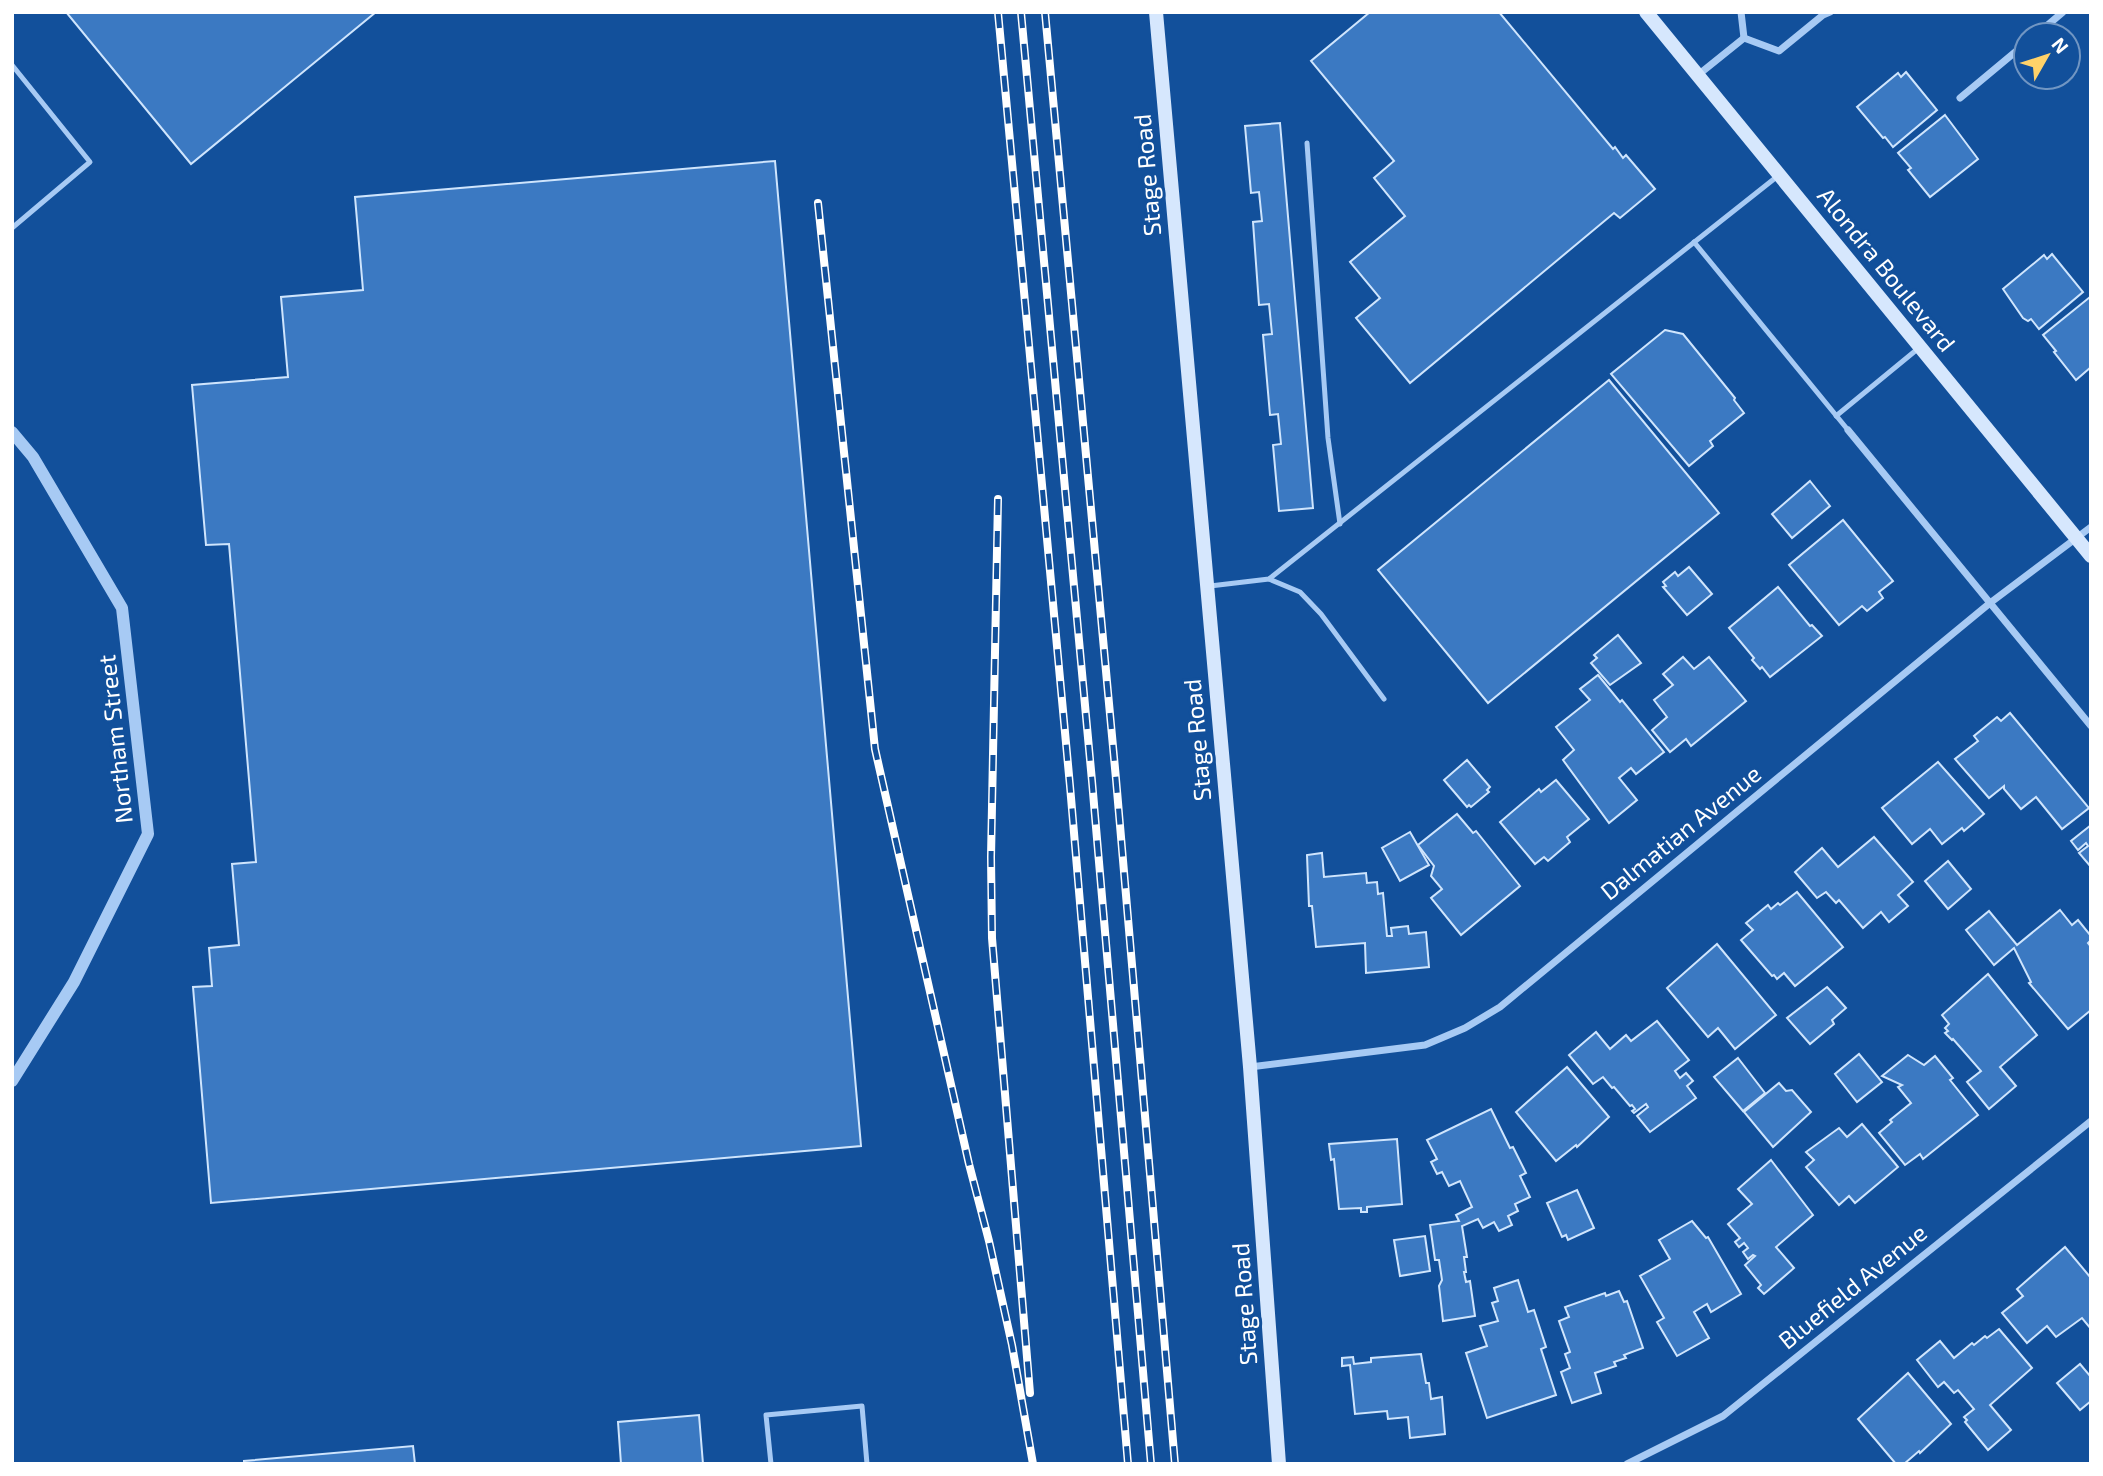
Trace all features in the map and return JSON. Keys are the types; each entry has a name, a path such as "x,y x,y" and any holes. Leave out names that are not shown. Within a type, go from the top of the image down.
{"main road":[{"name":"Stage Road","path":"1156,12 1250,1067 1279,1464"},
{"name":"Alondra Boulevard","path":"1646,12 2091,556"}],"street":[{"path":"1741,12 1744,38"},
{"path":"1744,38 1779,51 1830,12"},
{"path":"1698,75 1744,38"},
{"path":"1960,98 2012,55"},
{"path":"1847,430 2091,726"},
{"name":"Northam Street","path":"12,432 33,457 122,608 148,834 74,982 12,1081"},
{"name":"Dalmatian Avenue","path":"1250,1067 1425,1045 1465,1028 1500,1007 1990,603 2091,527"},
{"name":"Bluefield Avenue","path":"1627,1464 1723,1416 2091,1121"}],"lane":[{"path":"12,65 90,162 12,228"},
{"path":"1307,143 1328,438 1340,524"},
{"path":"1269,579 1779,175"},
{"path":"1694,242 1847,430"},
{"path":"1836,416 1920,347"},
{"path":"1207,587 1269,579 1300,592 1321,614 1384,699"},
{"path":"771,1464 766,1415 862,1406 867,1464"}],"building":[{"path":"66,12 376,12 191,164"},
{"path":"1370,12 1499,12 1613,149 1615,147 1623,158 1626,155 1655,189 1620,218 1614,213 1410,383 1356,318 1380,298 1350,262 1405,216 1374,178 1394,161 1311,61"},
{"path":"1906,72 1937,110 1893,147 1857,107 1898,73 1901,77"},
{"path":"1945,115 1978,159 1930,197 1898,153"},
{"path":"1280,123 1313,508 1279,511 1273,445 1281,444 1278,414 1270,415 1263,335 1272,334 1269,304 1259,305 1253,222 1262,221 1259,192 1251,193 1245,126"},
{"path":"775,161 861,1146 211,1203 193,987 212,986 209,948 239,945 232,864 256,862 229,544 206,545 192,385 288,377 281,297 363,290 355,197"},
{"path":"2052,254 2083,292 2039,329 2031,319 2028,321 2023,318 2003,289 2044,255 2047,259"},
{"path":"2090,297 2091,367 2076,380 2043,335"},
{"path":"1665,330 1683,334 1744,413 1710,441 1713,446 1689,466 1611,374"},
{"path":"1609,380 1719,513 1488,703 1378,570"},
{"path":"1810,481 1830,506 1792,538 1772,514"},
{"path":"1843,520 1893,581 1879,592 1883,598 1867,611 1862,606 1839,625 1789,565"},
{"path":"1689,567 1712,594 1687,615 1663,587 1666,586 1663,582 1675,572 1678,576"},
{"path":"1778,587 1810,626 1822,636 1770,677 1752,660 1754,658 1729,628"},
{"path":"1618,635 1641,663 1610,685 1591,663 1597,658 1594,655"},
{"path":"1683,657 1694,669 1709,657 1746,701 1691,746 1686,739 1670,752 1652,730 1667,717 1654,700 1673,685 1663,674"},
{"path":"1598,675 1664,752 1636,774 1631,768 1619,778 1637,800 1609,823 1563,760 1574,750 1556,727 1590,700 1580,689"},
{"path":"2010,713 2089,808 2062,829 2036,797 2021,809 2004,786 1989,798 1955,759 1978,741 1974,736 1997,717 2001,721"},
{"path":"1467,760 1490,787 1487,790 1489,792 1471,807 1467,807 1444,780"},
{"path":"1938,762 1984,814 1964,831 1962,828 1942,844 1930,829 1912,844 1882,808"},
{"path":"1556,780 1589,819 1567,837 1570,842 1548,861 1544,857 1535,864 1500,822 1539,789 1541,792"},
{"path":"1457,814 1473,833 1476,831 1520,886 1461,935 1431,898 1442,889 1431,876 1434,866 1418,845"},
{"path":"2091,825 2091,867 2079,853 2088,846 2086,843 2078,850 2071,841"},
{"path":"1410,832 1429,865 1400,881 1382,848"},
{"path":"1874,837 1913,882 1898,895 1908,906 1889,922 1881,912 1863,928 1839,900 1836,903 1826,892 1817,898 1795,872 1822,848 1838,867"},
{"path":"1322,853 1324,877 1366,873 1367,883 1377,882 1378,894 1383,893 1387,936 1392,936 1391,928 1408,926 1409,934 1426,932 1429,967 1366,973 1365,943 1316,947 1312,906 1309,906 1307,855"},
{"path":"1948,861 1971,889 1948,909 1925,881"},
{"path":"1797,892 1843,947 1795,986 1784,973 1777,979 1772,976 1741,940 1753,930 1746,923 1768,905 1771,909 1778,903 1780,905"},
{"path":"2060,910 2072,925 2078,920 2091,936 2088,943 2091,947 2091,1010 2068,1029 2029,983 2031,982 2014,948 1994,965 1966,930 1989,911 2017,945"},
{"path":"1717,944 1776,1015 1735,1049 1718,1028 1708,1037 1667,988"},
{"path":"1988,974 2037,1035 2000,1067 2016,1086 1989,1109 1967,1082 1981,1071 1945,1033 1949,1024 1942,1015"},
{"path":"1827,987 1846,1008 1832,1020 1834,1024 1810,1044 1787,1018"},
{"path":"1657,1021 1689,1060 1675,1071 1680,1078 1686,1073 1693,1081 1687,1086 1696,1098 1650,1132 1637,1116 1648,1107 1646,1104 1634,1113 1632,1105 1630,1106 1603,1077 1593,1084 1569,1055 1596,1032 1610,1049 1626,1035 1631,1041"},
{"path":"1859,1054 1882,1082 1857,1102 1835,1074"},
{"path":"1908,1055 1924,1065 1935,1056 1978,1115 1923,1159 1920,1154 1905,1165 1879,1133 1911,1103 1898,1087 1902,1085 1882,1076"},
{"path":"1738,1058 1765,1093 1743,1111 1714,1077"},
{"path":"1567,1067 1609,1117 1577,1147 1576,1145 1556,1161 1516,1112"},
{"path":"1779,1083 1786,1091 1792,1090 1811,1112 1773,1147 1744,1112"},
{"path":"1491,1109 1526,1173 1520,1176 1530,1197 1515,1204 1518,1211 1508,1216 1512,1225 1499,1231 1494,1222 1483,1228 1478,1219 1462,1226 1467,1257 1464,1257 1464,1272 1466,1282 1470,1281 1475,1316 1443,1321 1439,1286 1442,1280 1439,1260 1435,1260 1430,1225 1459,1221 1456,1215 1472,1207 1460,1181 1449,1186 1442,1172 1437,1174 1431,1162 1437,1159 1427,1140"},
{"path":"1862,1124 1898,1167 1855,1203 1849,1196 1839,1205 1806,1167 1814,1160 1806,1152 1839,1128 1847,1137"},
{"path":"1397,1139 1402,1204 1367,1207 1367,1212 1361,1212 1361,1208 1339,1209 1334,1159 1331,1160 1329,1144"},
{"path":"1771,1160 1813,1215 1776,1247 1794,1268 1764,1294 1758,1288 1761,1285 1745,1265 1755,1256 1748,1259 1743,1252 1748,1248 1744,1243 1739,1247 1735,1242 1740,1238 1728,1224 1752,1204 1738,1189"},
{"path":"1577,1190 1594,1228 1568,1240 1566,1235 1562,1237 1547,1203"},
{"path":"1692,1221 1706,1238 1708,1237 1741,1294 1711,1312 1707,1304 1694,1312 1709,1338 1677,1356 1657,1322 1664,1318 1640,1276 1670,1259 1659,1240"},
{"path":"1425,1236 1430,1271 1400,1276 1394,1240"},
{"path":"2065,1247 2091,1278 2091,1329 2082,1318 2056,1337 2047,1326 2027,1343 2002,1313 2023,1296 2017,1289"},
{"path":"1518,1280 1528,1312 1534,1310 1546,1347 1541,1349 1556,1395 1487,1418 1466,1353 1487,1346 1480,1326 1498,1321 1492,1303 1498,1301 1494,1288"},
{"path":"1619,1291 1624,1302 1627,1301 1643,1348 1624,1355 1626,1358 1614,1362 1616,1366 1595,1373 1601,1393 1572,1403 1561,1372 1570,1368 1565,1354 1570,1352 1559,1321 1569,1317 1565,1307"},
{"path":"1999,1329 2032,1368 1990,1405 2011,1430 1988,1450 1965,1422 1967,1420 1964,1417 1974,1409 1958,1390 1954,1393 1944,1382 1938,1387 1917,1360 1940,1341 1954,1358 1972,1343 1974,1345"},
{"path":"1421,1354 1431,1399 1442,1397 1445,1434 1410,1438 1408,1417 1388,1419 1387,1411 1355,1414 1350,1365 1342,1366 1342,1358 1353,1357 1354,1364 1371,1362 1371,1358"},
{"path":"2080,1364 2091,1377 2091,1401 2080,1410 2057,1383"},
{"path":"1908,1373 1951,1424 1920,1453 1919,1451 1904,1464 1896,1464 1858,1419"},
{"path":"699,1415 703,1464 621,1464 618,1422"},
{"path":"413,1446 415,1464 244,1464 244,1461"}],"railway":[{"path":"998,12 1070,786 1128,1464"},
{"path":"1021,12 1092,781 1151,1464"},
{"path":"1045,12 1116,779 1175,1464"},
{"path":"818,203 875,749 1012,1345 1033,1464"},
{"path":"998,499 991,857 992,938 1030,1393"}]}
